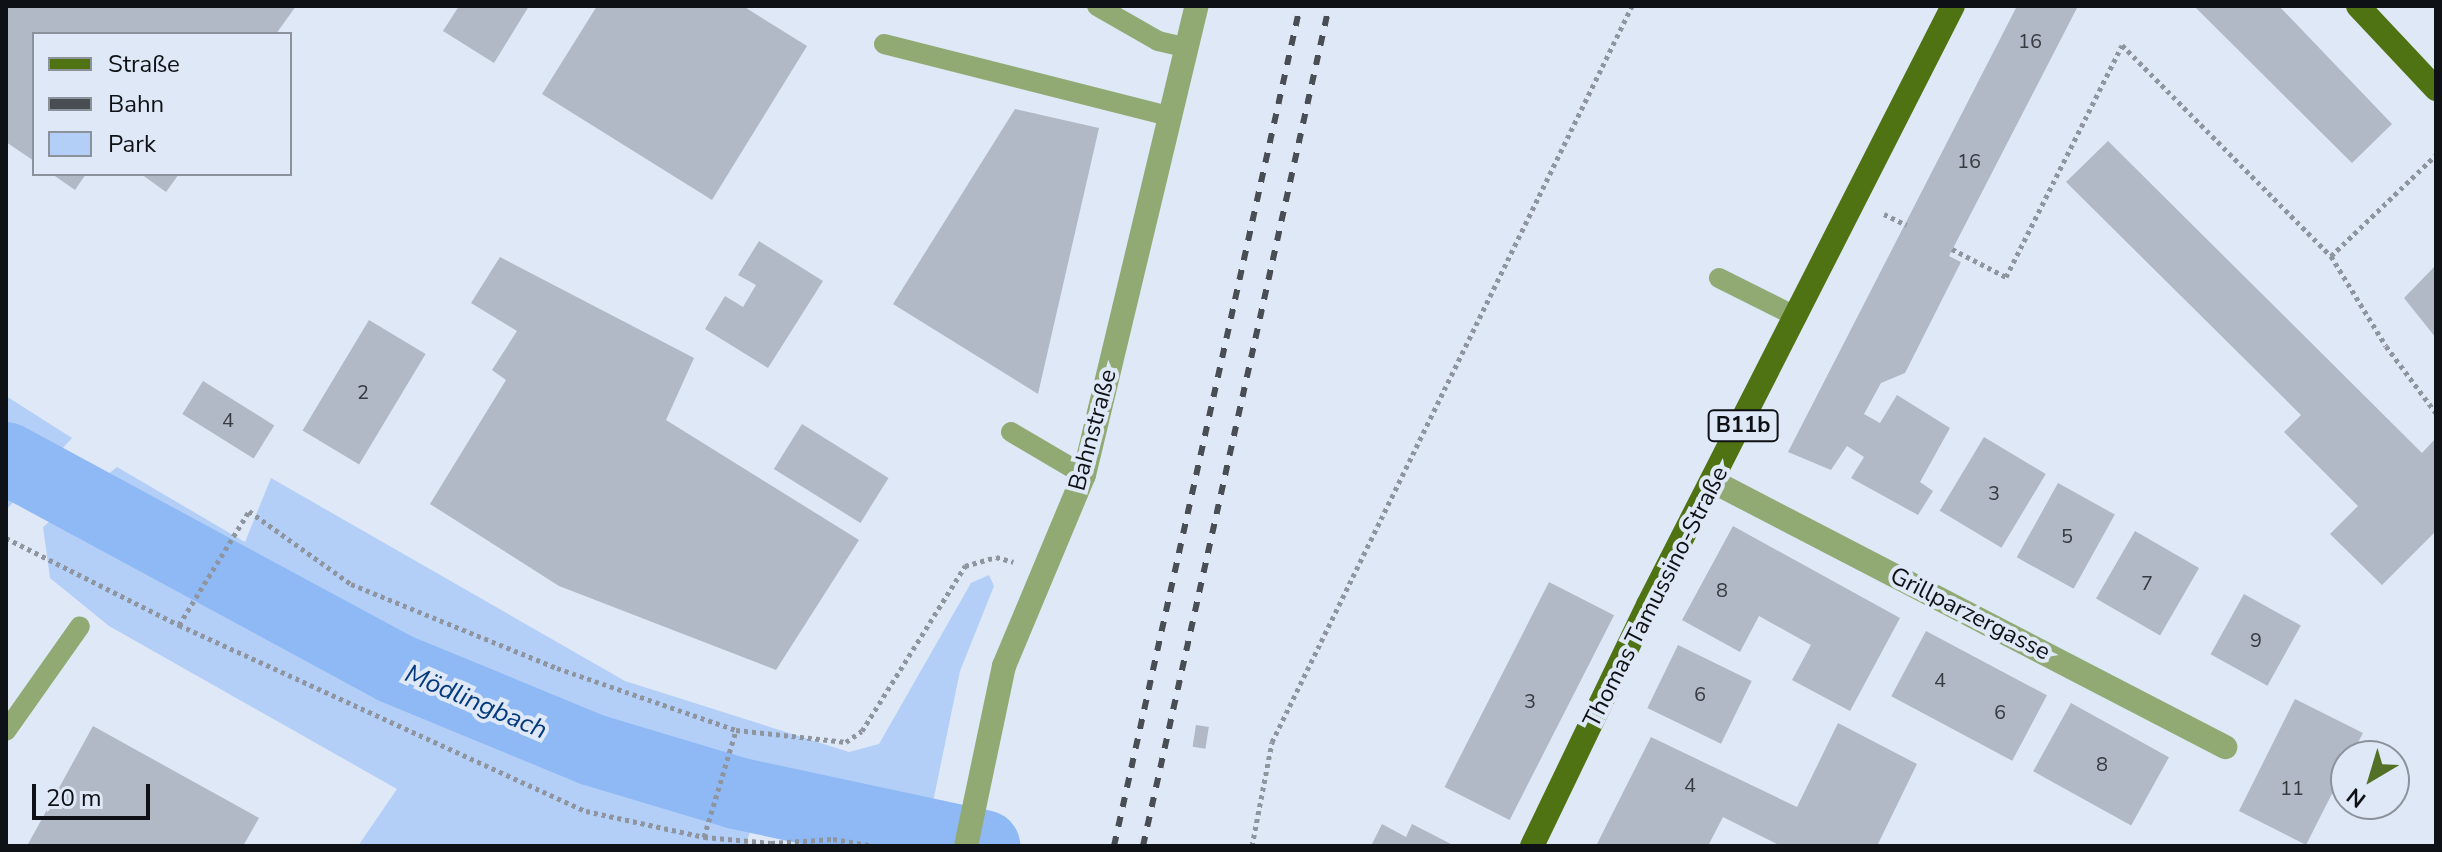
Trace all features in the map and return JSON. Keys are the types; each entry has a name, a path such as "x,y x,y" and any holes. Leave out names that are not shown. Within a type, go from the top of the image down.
{"main road":[{"name":"Thomas Tamussino-Straße","path":"1532,846 1648,605 1714,482 1953,6"},
{"path":"2358,6 2436,89"}],"street":[{"name":"Bahnstraße","path":"966,846 977,779 1004,666 1084,475 1197,6"},
{"name":"Grillparzergasse","path":"1714,482 2225,747"}],"lane":[{"path":"1097,6 1158,41 1188,48"},
{"path":"884,44 1172,117"},
{"path":"1719,278 1797,317"},
{"path":"1011,432 1084,475"},
{"path":"6,731 80,626"}],"path":[{"path":"1252,846 1272,742 1632,6"},
{"path":"1952,249 2006,277 2122,45 2331,256 2386,346 2436,413"},
{"path":"2331,256 2436,155"},
{"path":"179,625 249,511 351,584 557,668 736,730 846,742 862,731 965,566 996,557 1014,563"},
{"path":"6,538 179,625 586,811 704,837 772,844 833,839 874,846"},
{"path":"1008,576 1020,548"},
{"path":"704,837 736,730"}],"green space":[{"path":"6,396 72,438 6,510"},
{"path":"117,467 245,542 271,478 625,681 849,752 879,744 971,583 989,575 994,586 960,671 926,836 756,816 745,846 358,846 397,789 109,626 50,578 43,527"}],"building":[{"path":"6,6 296,6 277,32 32,32 32,160 6,142"},
{"path":"459,6 529,6 494,63 443,31"},
{"path":"597,6 743,6 807,46 712,200 542,94"},
{"path":"2017,6 2078,6 1949,256 1961,262 1905,373 1881,383 1864,414 1880,423 1897,395 1950,428 1920,482 1933,491 1918,515 1851,478 1864,457 1847,446 1831,470 1788,452"},
{"path":"2194,6 2279,6 2392,124 2352,163"},
{"path":"1015,109 1099,128 1038,394 893,304"},
{"path":"2108,141 2422,453 2436,438 2436,531 2382,585 2330,534 2358,506 2284,432 2301,415 2066,182"},
{"path":"55,176 85,176 75,190"},
{"path":"144,176 178,176 166,192"},
{"path":"759,241 823,281 768,368 705,329 725,296 743,307 756,285 738,275"},
{"path":"500,257 694,358 666,420 859,540 776,670 559,586 430,504 506,380 492,370 517,331 471,303"},
{"path":"2436,265 2436,338 2404,298"},
{"path":"369,320 426,354 359,465 303,431"},
{"path":"203,381 274,426 254,459 182,414"},
{"path":"802,424 889,478 860,523 774,469"},
{"path":"1984,437 2046,474 2001,548 1940,511"},
{"path":"2058,483 2115,515 2074,589 2017,557"},
{"path":"1733,526 1900,618 1850,711 1792,680 1811,645 1759,616 1740,652 1682,620"},
{"path":"2135,531 2199,568 2160,636 2096,599"},
{"path":"1549,582 1614,615 1510,820 1445,787"},
{"path":"2244,594 2301,626 2267,686 2211,654"},
{"path":"1926,631 2047,695 2012,761 1891,696"},
{"path":"1678,645 1752,681 1721,744 1647,708"},
{"path":"2295,699 2363,733 2359,740 2330,740 2330,798 2306,845 2239,811"},
{"path":"2071,703 2169,757 2131,826 2033,771"},
{"path":"1838,723 1917,764 1877,846 1781,846 1723,817 1708,846 1596,846 1651,737 1797,807"},
{"path":"1196,725 1209,727 1205,749 1193,747"},
{"path":"93,726 259,818 243,846 27,846"},
{"path":"1382,824 1406,837 1412,824 1455,846 1371,846"}],"waterway":[{"name":"Mödlingbach","path":"6,458 394,668 593,750 736,793 984,846"}],"railway":[{"path":"1114,846 1300,6"},
{"path":"1143,846 1329,6"}]}
